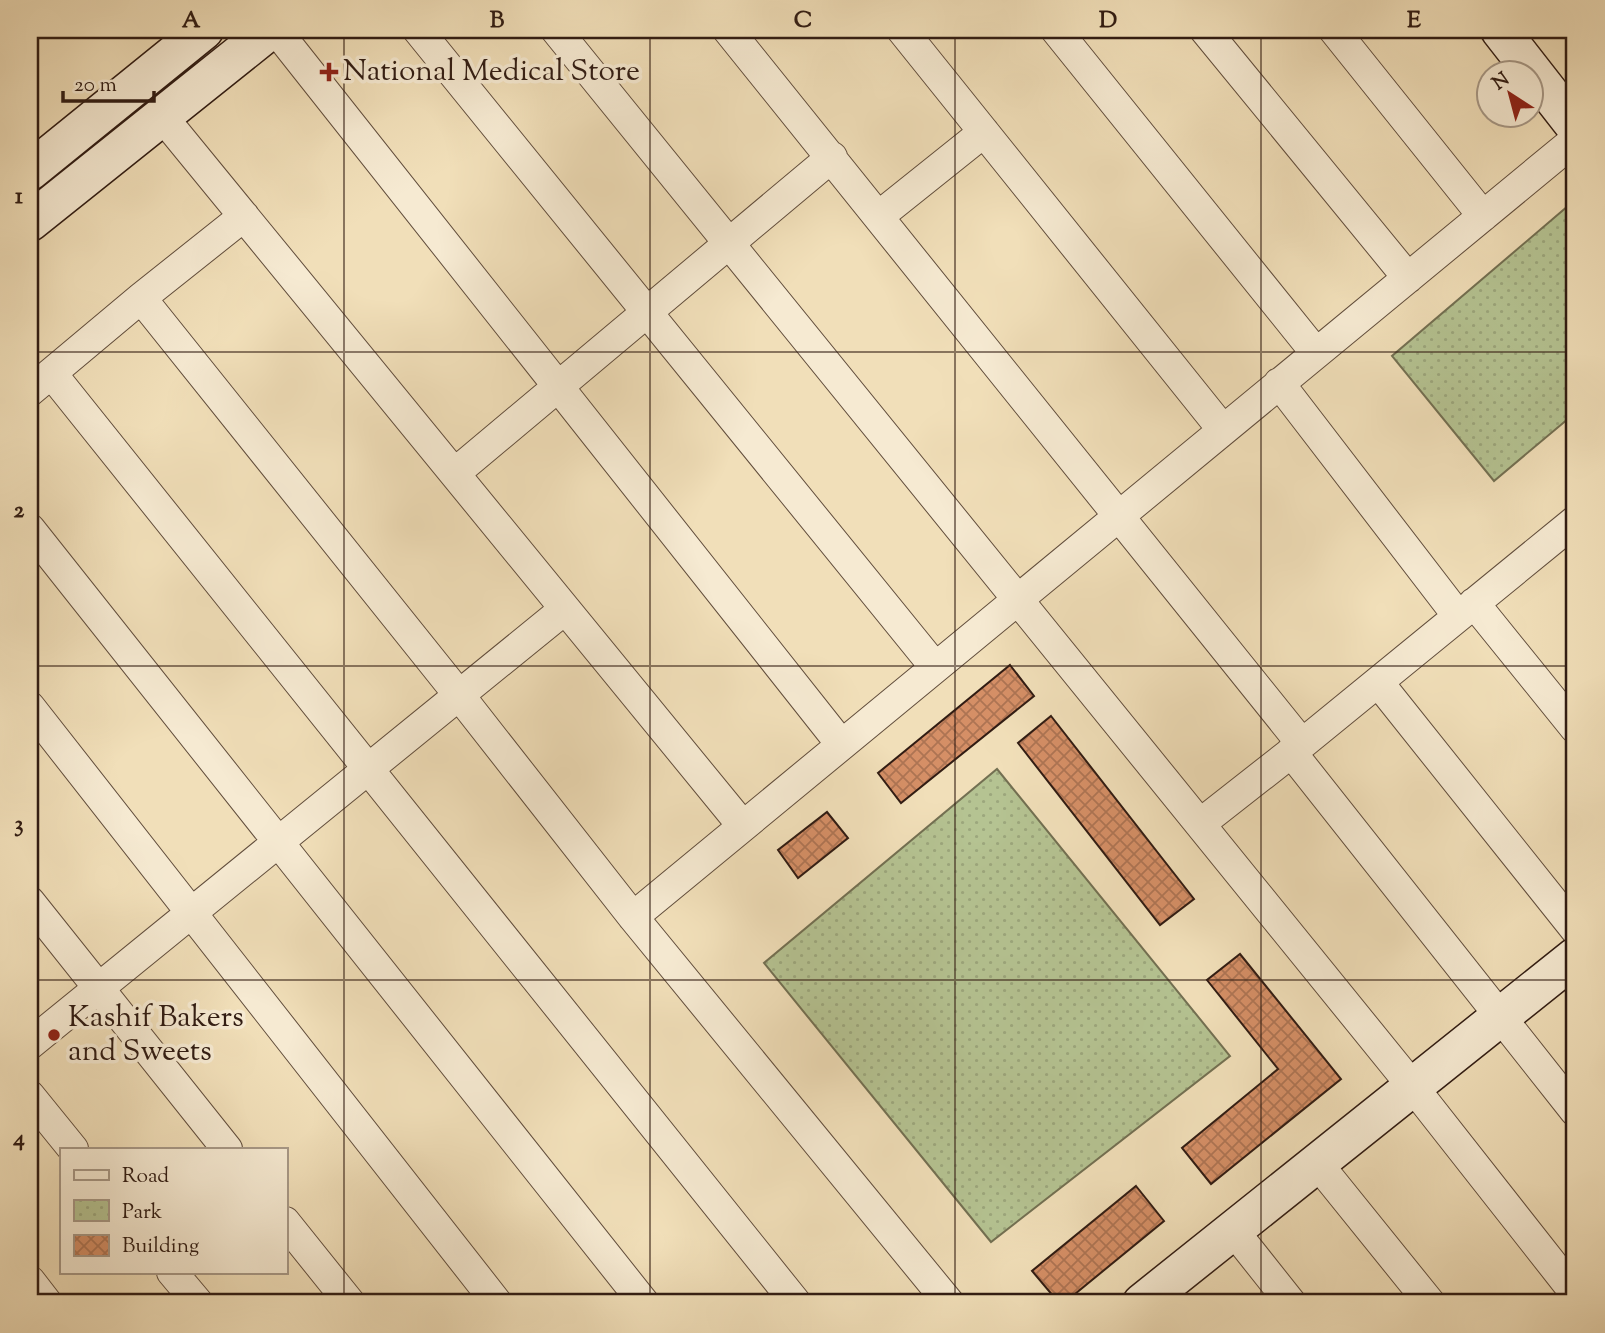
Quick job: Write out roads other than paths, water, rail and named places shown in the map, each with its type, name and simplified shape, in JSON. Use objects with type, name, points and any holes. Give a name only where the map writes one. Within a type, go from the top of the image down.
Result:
[{"type":"street","points":[[30,171],[204,30]]},
{"type":"street","points":[[30,222],[270,30]]},
{"type":"street","points":[[276,30],[841,744]]},
{"type":"street","points":[[418,30],[935,667]]},
{"type":"street","points":[[556,30],[1413,1087],[1575,1293]]},
{"type":"street","points":[[729,30],[1120,514],[1575,1111]]},
{"type":"street","points":[[902,30],[1223,430]]},
{"type":"street","points":[[1056,30],[1316,353]]},
{"type":"street","points":[[1205,30],[1408,278]]},
{"type":"street","points":[[1334,30],[1483,216]]},
{"type":"street","points":[[633,917],[1483,216],[1572,117],[1500,30]]},
{"type":"street","points":[[161,115],[742,825]]},
{"type":"street","points":[[879,216],[984,132]]},
{"type":"street","points":[[455,474],[831,157]]},
{"type":"street","points":[[244,216],[141,298],[41,383],[369,769],[796,1303]]},
{"type":"street","points":[[141,298],[633,917],[950,1303]]},
{"type":"street","points":[[1279,383],[1466,610],[1575,728]]},
{"type":"street","points":[[1200,824],[1575,521]]},
{"type":"street","points":[[30,529],[644,1303]]},
{"type":"street","points":[[30,1044],[565,609]]},
{"type":"street","points":[[1378,682],[1575,929]]},
{"type":"street","points":[[30,707],[497,1303]]},
{"type":"street","points":[[30,902],[226,1148]]},
{"type":"street","points":[[1145,1302],[1575,957]]},
{"type":"street","points":[[30,1096],[72,1148]]},
{"type":"street","points":[[1317,1163],[1430,1303]]},
{"type":"street","points":[[287,1224],[350,1303]]},
{"type":"street","points":[[1233,1230],[1291,1303]]},
{"type":"street","points":[[174,1274],[198,1303]]},
{"type":"street","points":[[30,1282],[47,1303]]},
{"type":"place","name":"National Medical Store","points":[[329,72]]},
{"type":"place","name":"Kashif Bakers and Sweets","points":[[54,1035]]}]
